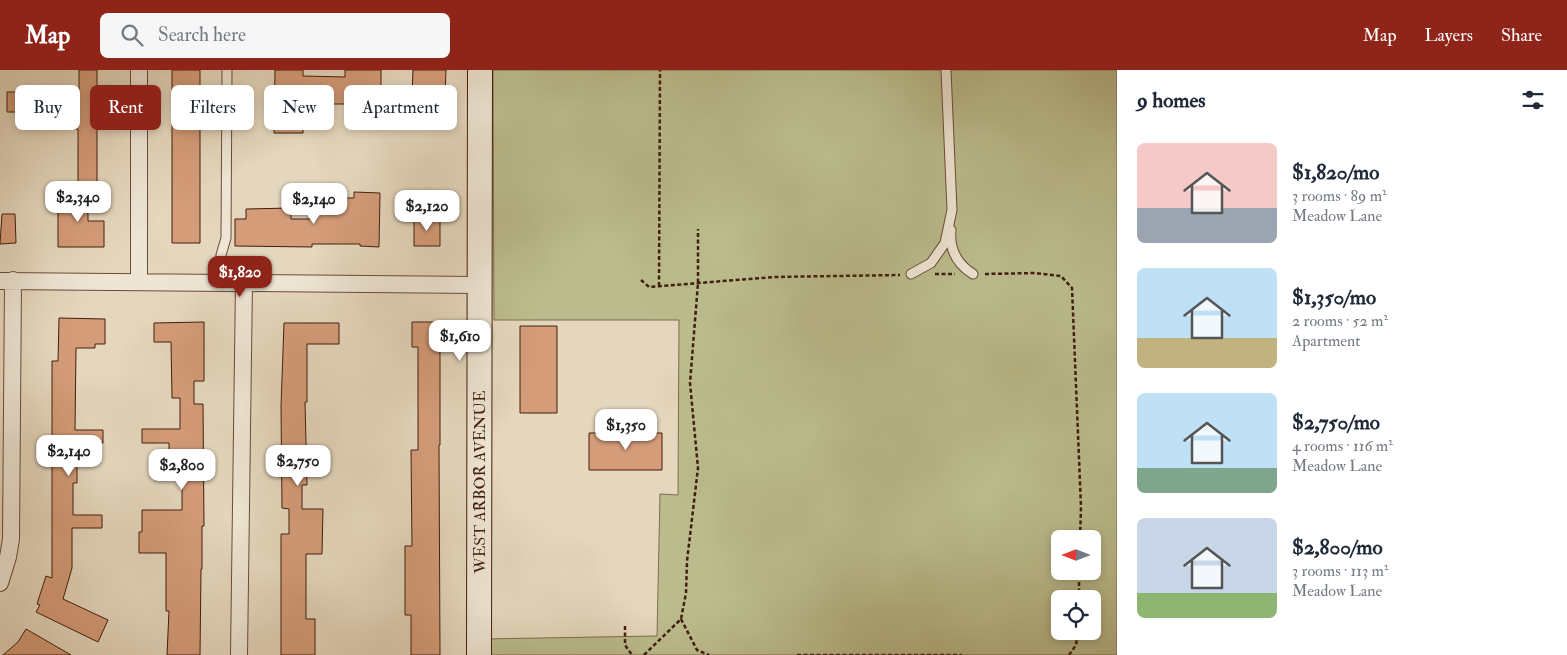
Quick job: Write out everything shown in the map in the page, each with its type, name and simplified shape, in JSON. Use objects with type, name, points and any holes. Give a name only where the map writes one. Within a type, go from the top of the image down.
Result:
[{"type":"main road","name":"WEST ARBOR AVENUE","points":[[479,655],[480,70]]},
{"type":"street","points":[[139,70],[139,282]]},
{"type":"street","points":[[0,583],[11,540],[7,280],[480,285]]},
{"type":"street","points":[[239,655],[244,282]]},
{"type":"lane","points":[[220,282],[221,255],[226,238],[227,70]]},
{"type":"lane","points":[[946,70],[952,210],[950,236],[959,263],[973,274]]},
{"type":"lane","points":[[912,274],[931,263],[944,243],[952,210]]},
{"type":"path","points":[[659,287],[660,70]]},
{"type":"path","points":[[644,655],[680,619],[686,592],[687,561],[698,468],[690,383],[698,283],[698,229]]},
{"type":"path","points":[[641,280],[648,287],[659,287],[774,277],[1035,273],[1061,276],[1072,288],[1082,507],[1081,530]]},
{"type":"path","points":[[680,619],[697,650],[709,655]]},
{"type":"path","points":[[624,626],[625,645],[632,655]]},
{"type":"path","points":[[1069,655],[1076,645],[1077,640]]},
{"type":"path","points":[[797,655],[962,655]]},
{"type":"green space","points":[[493,70],[1117,70],[1117,655],[483,655],[483,639],[657,636],[660,494],[678,495],[679,320],[494,320]]},
{"type":"building","points":[[79,70],[97,70],[97,85],[90,85],[90,130],[97,130],[97,191],[78,191]]},
{"type":"building","points":[[172,70],[200,70],[200,85],[172,85]]},
{"type":"building","points":[[275,70],[303,70],[303,76],[345,77],[345,70],[381,70],[381,85],[344,85],[344,104],[334,104],[334,85],[275,85]]},
{"type":"building","points":[[413,70],[446,70],[445,85],[412,85]]},
{"type":"building","points":[[7,92],[15,92],[15,112],[7,112]]},
{"type":"building","points":[[172,130],[200,130],[200,243],[172,243]]},
{"type":"building","points":[[274,130],[303,130],[303,133],[274,133]]},
{"type":"building","points":[[354,192],[380,193],[379,247],[360,246],[360,244],[312,244],[312,247],[235,246],[235,219],[246,219],[246,209],[291,208],[291,219],[317,219],[317,208],[324,208],[324,198],[354,198]]},
{"type":"building","points":[[58,194],[88,194],[88,221],[104,221],[104,247],[58,247]]},
{"type":"building","points":[[2,214],[15,214],[16,243],[0,244]]},
{"type":"building","points":[[414,217],[440,217],[440,246],[414,246]]},
{"type":"building","points":[[59,318],[105,319],[105,344],[95,344],[95,348],[76,348],[75,430],[103,430],[103,443],[77,443],[77,483],[73,483],[73,515],[102,515],[102,528],[72,528],[72,568],[63,599],[108,620],[98,642],[36,612],[40,605],[37,604],[46,576],[52,578],[52,361],[58,361]]},
{"type":"building","points":[[204,322],[204,381],[194,381],[194,404],[203,404],[204,526],[202,526],[200,655],[167,655],[169,611],[166,611],[166,553],[139,553],[139,532],[142,532],[142,510],[182,510],[182,485],[180,485],[180,474],[169,474],[169,443],[142,443],[142,429],[180,429],[180,398],[172,398],[171,342],[154,342],[154,323]]},
{"type":"building","points":[[412,322],[440,322],[440,655],[411,655],[411,615],[405,615],[405,546],[412,546],[411,450],[418,450],[418,347],[412,347]]},
{"type":"building","points":[[284,323],[339,323],[339,344],[307,344],[307,402],[305,402],[307,485],[302,485],[302,509],[323,509],[322,554],[306,554],[306,619],[315,619],[315,655],[281,655],[281,534],[289,534],[289,509],[282,508],[281,406]]},
{"type":"building","points":[[520,326],[557,326],[557,413],[520,413]]},
{"type":"building","points":[[589,433],[662,433],[662,470],[589,470]]},
{"type":"building","points":[[26,629],[71,655],[3,655],[18,642]]}]
